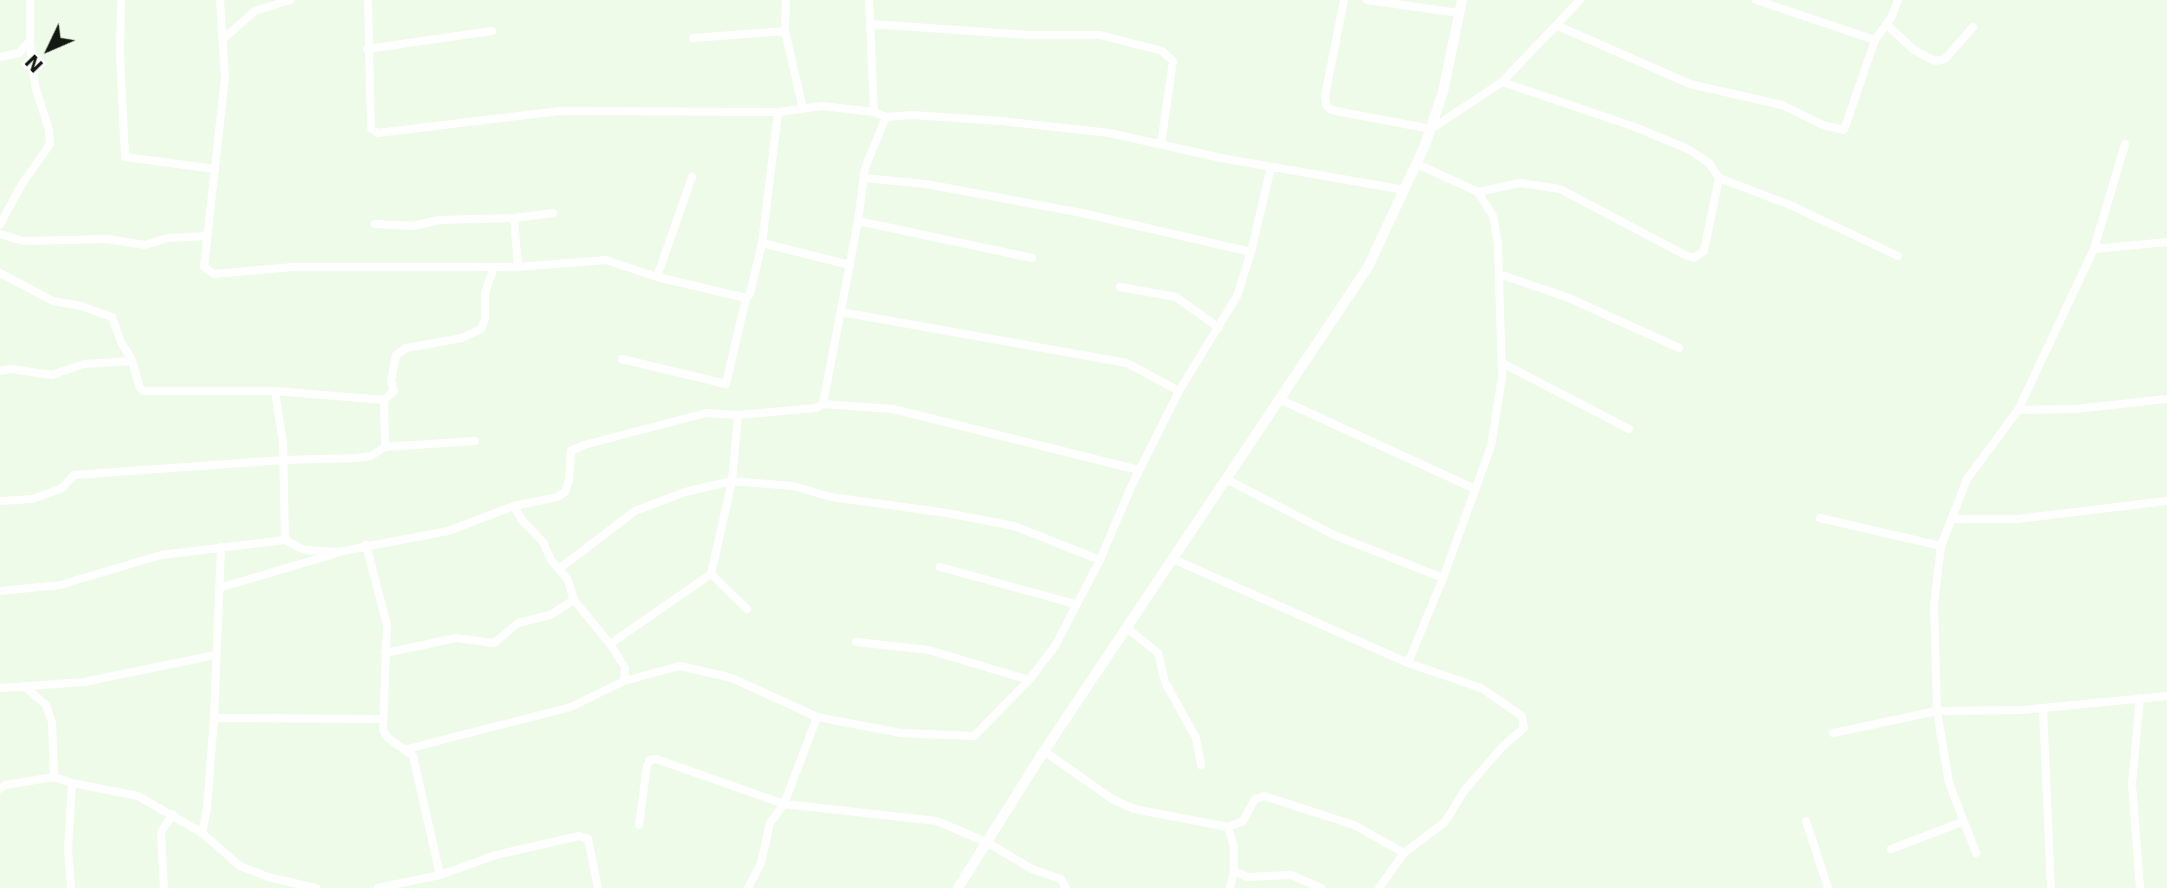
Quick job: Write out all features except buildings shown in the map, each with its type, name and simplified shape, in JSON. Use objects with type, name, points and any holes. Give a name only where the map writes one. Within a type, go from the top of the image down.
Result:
[{"type":"street","points":[[0,224],[22,184],[51,144],[35,86],[30,41],[30,0]]},
{"type":"street","points":[[121,0],[120,54],[125,157],[215,169]]},
{"type":"street","points":[[220,0],[225,77],[204,267],[214,274],[293,267],[494,268],[606,260],[657,277],[746,298]]},
{"type":"street","points":[[223,39],[255,12],[290,0]]},
{"type":"street","points":[[368,0],[367,49],[371,128],[377,133],[560,111],[778,112],[822,106],[874,112],[886,117],[912,115],[1001,121],[1110,133],[1271,167],[1405,190]]},
{"type":"street","points":[[786,0],[785,32],[803,109]]},
{"type":"street","points":[[869,0],[874,112]]},
{"type":"street","points":[[1345,0],[1325,96],[1326,105],[1331,110],[1431,129],[1502,82],[1558,26],[1578,1]]},
{"type":"street","points":[[1367,0],[1459,13]]},
{"type":"street","points":[[958,888],[1044,751],[1368,267],[1431,129],[1443,92],[1462,0]]},
{"type":"street","points":[[1756,0],[1875,40]]},
{"type":"street","points":[[1558,26],[1690,84],[1782,105],[1823,125],[1844,130],[1875,40],[1898,0]]},
{"type":"street","points":[[871,24],[1029,35],[1100,35],[1162,51],[1173,61],[1161,144]]},
{"type":"street","points":[[1886,24],[1914,50],[1935,61],[1945,59],[1973,27]]},
{"type":"street","points":[[367,49],[492,32]]},
{"type":"street","points":[[693,38],[785,32]]},
{"type":"street","points":[[0,57],[19,53],[30,41]]},
{"type":"street","points":[[1502,82],[1635,127],[1688,149],[1709,163],[1719,178],[1790,205],[1898,256]]},
{"type":"street","points":[[622,359],[726,384],[762,243],[778,112]]},
{"type":"street","points":[[823,404],[864,178],[886,117]]},
{"type":"street","points":[[1976,853],[1962,822],[1950,783],[1937,711],[1934,604],[1941,546],[1967,479],[2018,410],[2094,248],[2125,144]]},
{"type":"street","points":[[1417,164],[1478,192],[1520,183],[1560,189],[1694,258],[1704,251],[1719,178]]},
{"type":"street","points":[[407,750],[584,703],[624,681],[680,666],[732,678],[817,717],[901,733],[974,736],[1029,680],[1055,646],[1100,560],[1139,470],[1179,391],[1237,296],[1271,167]]},
{"type":"street","points":[[657,277],[692,177]]},
{"type":"street","points":[[864,178],[926,184],[1082,213],[1251,251]]},
{"type":"street","points":[[1408,663],[1443,578],[1491,446],[1500,410],[1502,363],[1496,226],[1478,192]]},
{"type":"street","points":[[375,224],[413,226],[439,220],[514,218],[553,213]]},
{"type":"street","points":[[514,218],[518,267]]},
{"type":"street","points":[[858,221],[1032,258]]},
{"type":"street","points":[[0,234],[23,241],[107,239],[145,246],[169,238],[207,236]]},
{"type":"street","points":[[762,243],[850,265]]},
{"type":"street","points":[[2094,248],[2167,243]]},
{"type":"street","points":[[0,272],[53,301],[81,306],[112,317],[132,361],[140,388],[153,393],[275,391],[384,400],[394,391],[391,381],[399,351],[462,338],[481,329],[485,319],[485,292],[494,268]]},
{"type":"street","points":[[1499,274],[1569,298],[1679,348]]},
{"type":"street","points":[[1120,288],[1176,297],[1219,328]]},
{"type":"street","points":[[841,312],[1127,363],[1179,391]]},
{"type":"street","points":[[0,371],[11,369],[52,374],[84,364],[132,361]]},
{"type":"street","points":[[1502,363],[1629,429]]},
{"type":"street","points":[[275,391],[284,460],[285,540]]},
{"type":"street","points":[[1279,399],[1475,489]]},
{"type":"street","points":[[2018,410],[2076,409],[2167,399]]},
{"type":"street","points":[[384,400],[385,447]]},
{"type":"street","points":[[219,587],[366,545],[448,531],[514,506],[557,497],[565,492],[569,480],[571,451],[584,445],[705,413],[738,415],[816,408],[823,404],[893,409],[1139,470]]},
{"type":"street","points":[[610,644],[711,574],[732,481],[738,415]]},
{"type":"street","points":[[0,502],[33,499],[62,488],[74,475],[284,460],[356,458],[371,456],[385,447],[475,441]]},
{"type":"street","points":[[1226,480],[1334,535],[1443,578]]},
{"type":"street","points":[[560,568],[635,511],[685,492],[732,481],[793,486],[831,497],[947,513],[1014,526],[1100,560]]},
{"type":"street","points":[[1953,519],[2017,519],[2167,501]]},
{"type":"street","points":[[514,506],[522,520],[543,542],[551,560],[568,580],[574,600],[610,644],[625,668],[624,681]]},
{"type":"street","points":[[1819,518],[1941,546]]},
{"type":"street","points":[[0,591],[60,584],[151,557],[221,547],[285,540],[304,550],[338,552]]},
{"type":"street","points":[[366,545],[387,625],[382,719],[388,738],[413,756],[440,874]]},
{"type":"street","points":[[202,833],[207,807],[214,718],[221,547]]},
{"type":"street","points":[[1173,559],[1408,663],[1481,688],[1522,716],[1524,728],[1502,747],[1464,791],[1445,822],[1404,853],[1379,888]]},
{"type":"street","points":[[940,567],[1075,604]]},
{"type":"street","points":[[711,574],[747,609]]},
{"type":"street","points":[[385,653],[456,638],[494,643],[518,623],[551,615],[574,600]]},
{"type":"street","points":[[1127,628],[1158,653],[1165,682],[1196,737],[1201,765]]},
{"type":"street","points":[[856,642],[929,650],[1029,680]]},
{"type":"street","points":[[0,688],[84,682],[215,655]]},
{"type":"street","points":[[24,686],[46,705],[52,722],[54,777]]},
{"type":"street","points":[[1833,733],[1937,711],[2042,709],[2167,696]]},
{"type":"street","points":[[2140,698],[2132,784],[2140,888]]},
{"type":"street","points":[[2042,709],[2051,888]]},
{"type":"street","points":[[748,888],[761,863],[770,823],[784,804],[817,717]]},
{"type":"street","points":[[214,718],[382,719]]},
{"type":"street","points":[[1044,751],[1112,799],[1134,810],[1228,827],[1242,821],[1255,799],[1264,796],[1354,825],[1404,853]]},
{"type":"street","points":[[639,825],[647,765],[650,760],[784,804],[937,821],[988,843],[1032,869],[1061,879],[1066,888]]},
{"type":"street","points":[[0,789],[5,785],[54,777],[138,796],[202,833],[240,866],[268,877],[316,888]]},
{"type":"street","points":[[71,888],[68,849],[72,783]]},
{"type":"street","points":[[164,888],[161,832],[173,814]]},
{"type":"street","points":[[1806,821],[1828,888]]},
{"type":"street","points":[[1891,849],[1962,822]]},
{"type":"street","points":[[1228,827],[1234,847],[1234,871],[1230,888]]},
{"type":"street","points":[[378,888],[440,874],[496,855],[579,836],[588,839],[598,888]]},
{"type":"street","points":[[1234,871],[1247,877],[1291,875],[1321,888]]}]
